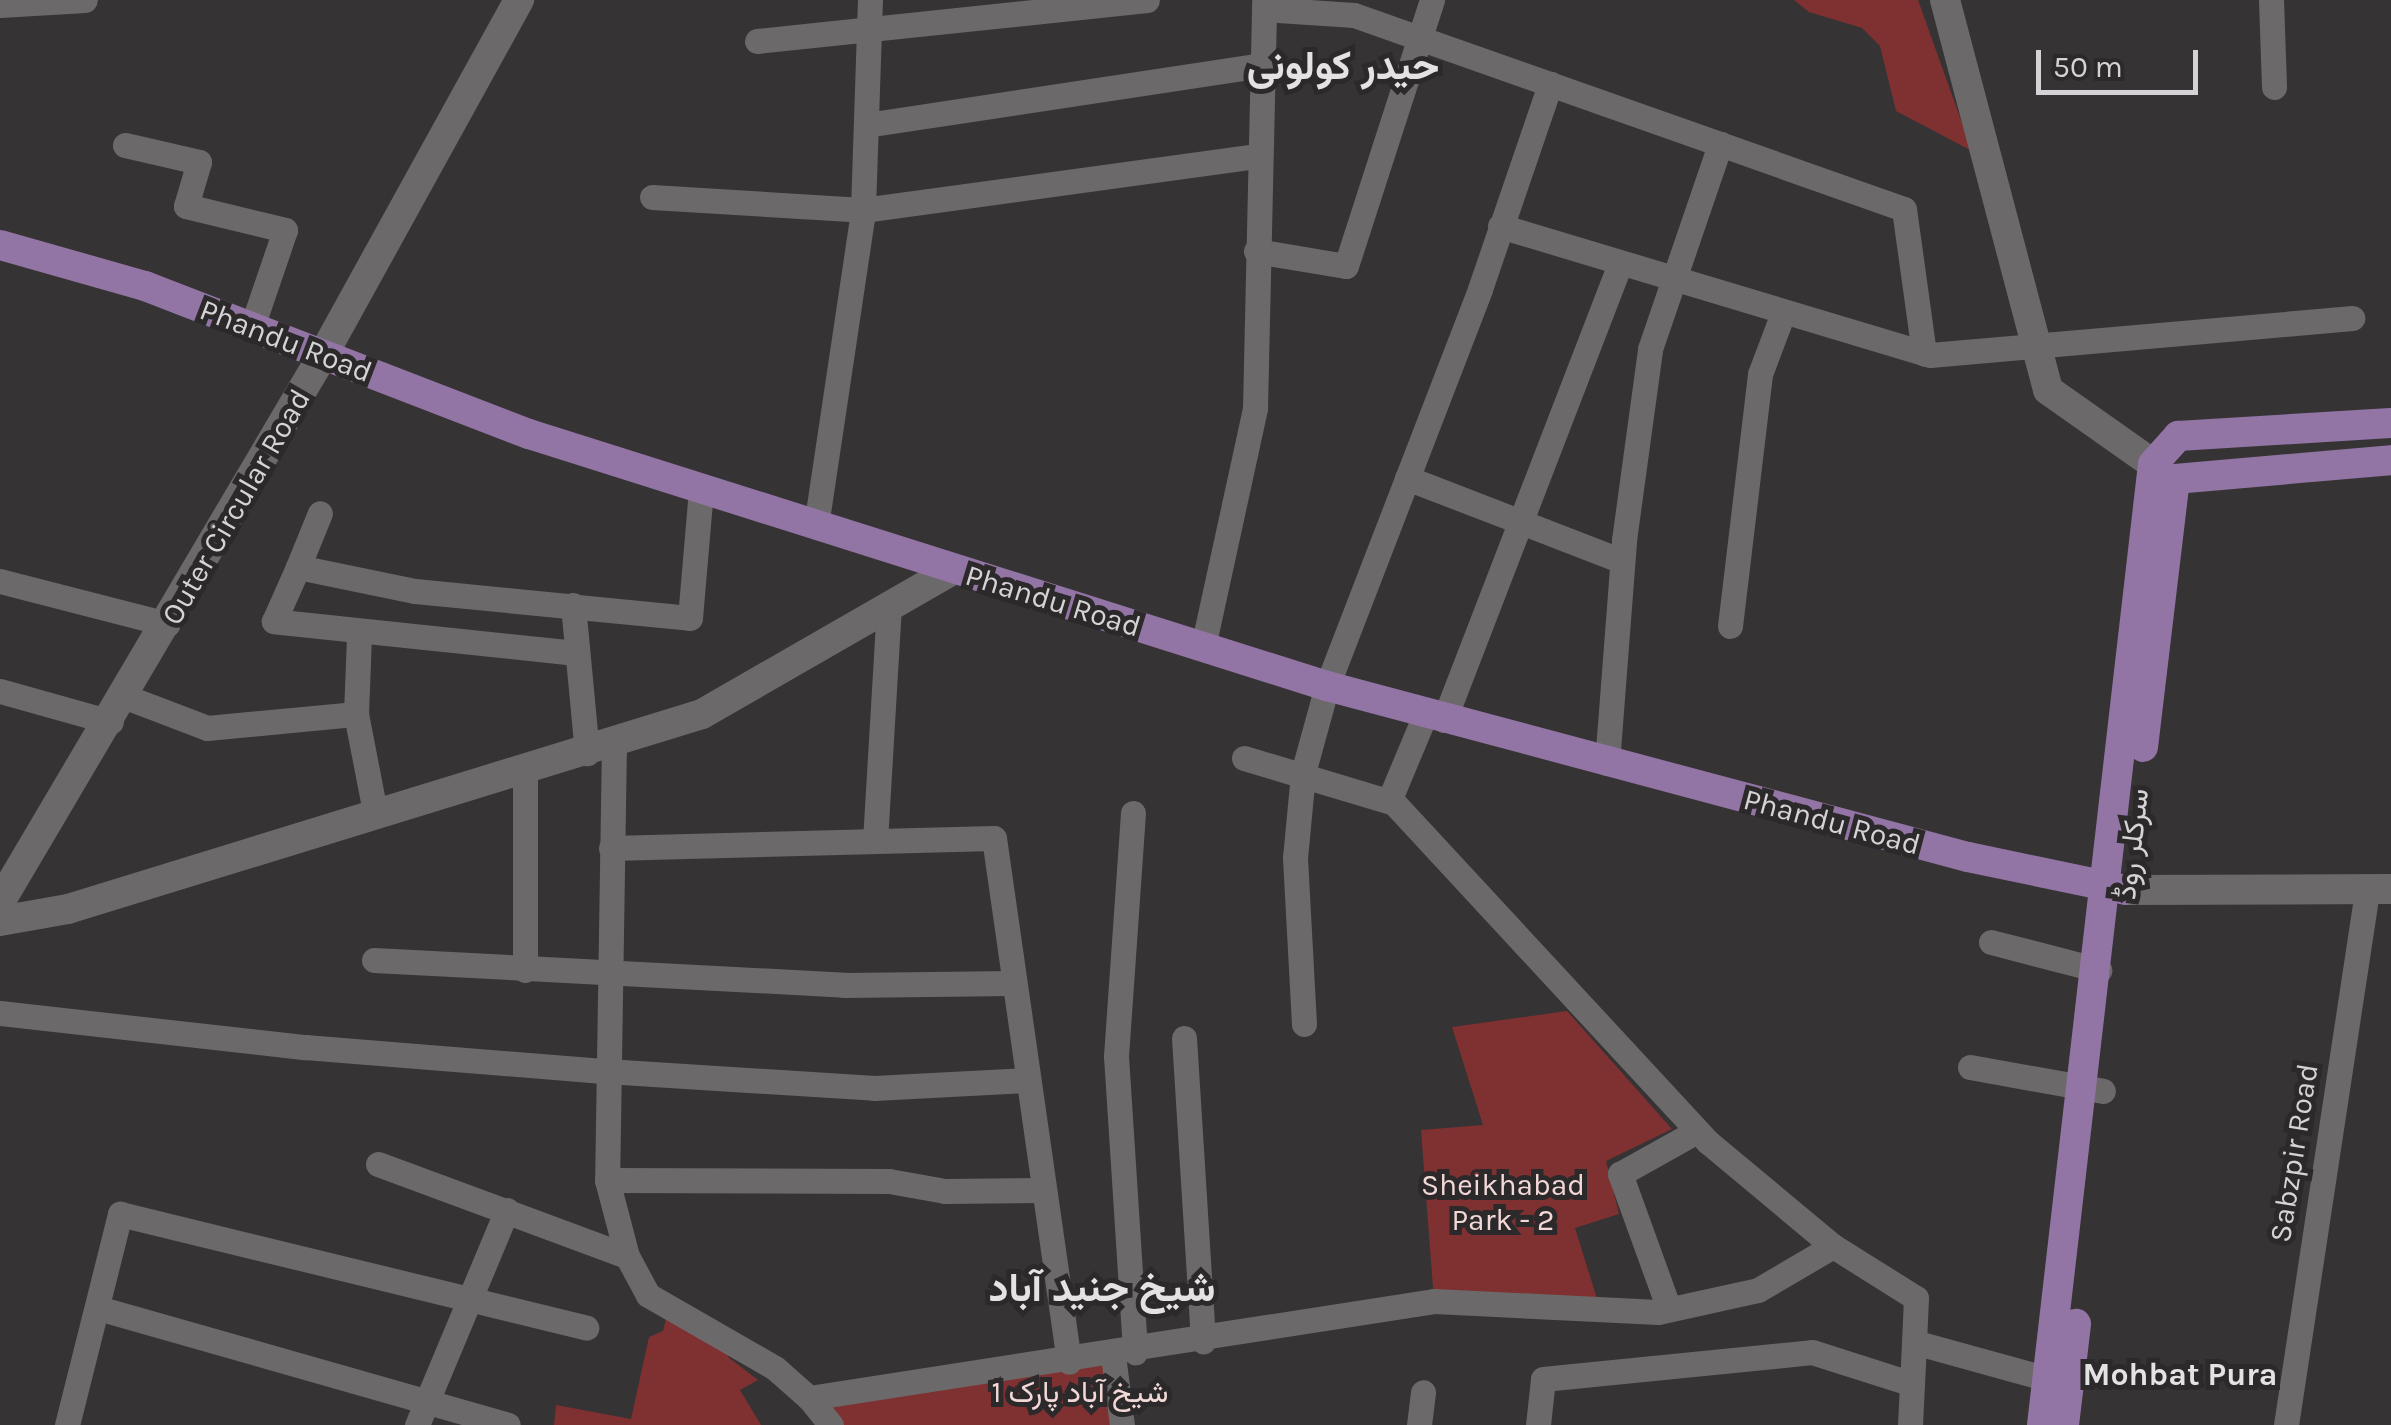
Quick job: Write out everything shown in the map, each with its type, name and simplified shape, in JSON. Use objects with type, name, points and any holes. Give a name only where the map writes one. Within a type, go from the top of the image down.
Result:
[{"type":"main road","name":"Phandu Road","points":[[0,245],[144,286],[529,434],[1327,686],[1435,718],[1968,857],[2117,888]]},
{"type":"main road","points":[[2094,1091],[2099,970],[2117,888],[2164,472],[2178,436],[2391,423]]},
{"type":"main road","points":[[2164,472],[2391,460]]},
{"type":"main road","name":"سرکلر روڈ","points":[[2064,1425],[2059,1382],[2117,888]]},
{"type":"main road","points":[[2042,1425],[2059,1382]]},
{"type":"street","points":[[0,6],[86,0]]},
{"type":"street","points":[[816,526],[863,210],[870,0]]},
{"type":"street","points":[[757,40],[870,34],[1147,0]]},
{"type":"street","points":[[1256,251],[1346,266],[1432,0]]},
{"type":"street","points":[[1946,0],[2048,390],[2164,472]]},
{"type":"street","points":[[2271,0],[2274,87]]},
{"type":"street","name":"Outer Circular Road","points":[[0,902],[119,709],[323,355],[514,1]]},
{"type":"street","points":[[1203,647],[1255,408],[1257,156],[1264,4],[1354,15],[1904,209],[1924,354]]},
{"type":"street","points":[[866,125],[1262,65]]},
{"type":"street","points":[[1304,1024],[1295,858],[1303,773],[1327,686],[1550,84]]},
{"type":"street","points":[[1607,762],[1622,560],[1650,349],[1720,144]]},
{"type":"street","points":[[126,146],[199,162],[186,206],[285,230],[252,327]]},
{"type":"street","points":[[652,198],[863,210],[1257,156]]},
{"type":"street","points":[[1500,226],[1924,354],[2038,350],[2352,318]]},
{"type":"street","points":[[1388,801],[1435,718],[1519,521],[1620,263]]},
{"type":"street","points":[[1730,626],[1760,374],[1783,314]]},
{"type":"street","points":[[1407,478],[1622,560]]},
{"type":"street","points":[[298,566],[416,591],[690,618],[700,490]]},
{"type":"street","points":[[320,513],[274,621],[359,635],[576,653]]},
{"type":"street","points":[[0,921],[68,909],[702,714],[952,570]]},
{"type":"street","points":[[0,581],[168,624]]},
{"type":"street","points":[[573,606],[576,653],[601,748],[611,848],[607,1180],[627,1256],[648,1295],[774,1368],[810,1398],[830,1425]]},
{"type":"street","points":[[875,840],[889,606]]},
{"type":"street","points":[[359,635],[356,714],[375,812]]},
{"type":"street","points":[[0,692],[119,709],[207,728],[356,714]]},
{"type":"street","points":[[1244,758],[1388,801],[1697,1131],[1833,1246],[1916,1298],[1910,1425]]},
{"type":"street","points":[[524,770],[525,970]]},
{"type":"street","points":[[1122,1425],[1124,1353],[1116,1056],[1133,813]]},
{"type":"street","points":[[611,848],[994,838],[1069,1362]]},
{"type":"street","points":[[2117,888],[2379,890]]},
{"type":"street","name":"Sabzpir Road","points":[[2286,1425],[2379,890]]},
{"type":"street","points":[[1992,942],[2099,970]]},
{"type":"street","points":[[374,960],[844,985],[1014,982]]},
{"type":"street","points":[[0,1012],[305,1048],[606,1071],[874,1088],[1028,1080]]},
{"type":"street","points":[[1184,1038],[1203,1341]]},
{"type":"street","points":[[1970,1067],[2094,1091]]},
{"type":"street","points":[[1669,1309],[1620,1174],[1697,1131]]},
{"type":"street","points":[[378,1164],[627,1256]]},
{"type":"street","points":[[607,1180],[889,1181],[945,1191],[1044,1190]]},
{"type":"street","points":[[422,1414],[507,1210]]},
{"type":"street","points":[[67,1425],[120,1214],[586,1328]]},
{"type":"street","points":[[810,1398],[1069,1362],[1434,1301],[1669,1309],[1758,1290],[1833,1246]]},
{"type":"street","points":[[98,1308],[422,1414],[508,1425]]},
{"type":"street","points":[[1914,1342],[2059,1382]]},
{"type":"street","points":[[1538,1425],[1543,1379],[1812,1352],[1912,1384]]},
{"type":"street","points":[[1418,1425],[1423,1392]]},
{"type":"green space","points":[[1794,0],[1918,0],[1972,151],[1896,111],[1880,46],[1862,28],[1809,12]]},
{"type":"green space","name":"Sheikhabad Park - 2","points":[[1567,1011],[1672,1129],[1606,1161],[1619,1214],[1575,1228],[1599,1305],[1434,1301],[1421,1130],[1483,1125],[1452,1027]]},
{"type":"green space","points":[[669,1307],[736,1346],[728,1357],[758,1380],[740,1390],[761,1425],[554,1425],[556,1405],[631,1419],[649,1337],[663,1331]]},
{"type":"green space","name":"شیخ آباد پارک 1","points":[[1113,1355],[1122,1425],[831,1425],[809,1398]]},
{"type":"district","name":"حیدر کولونی","points":[[1343,66]]},
{"type":"district","name":"شیخ جنید آباد","points":[[1102,1288]]},
{"type":"district","name":"Mohbat Pura","points":[[2180,1375]]}]
